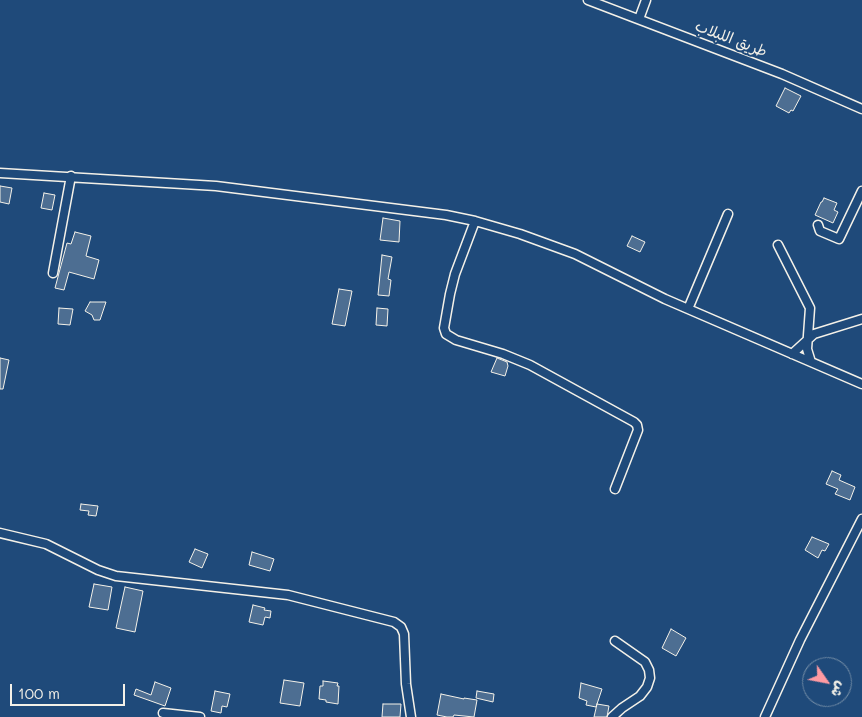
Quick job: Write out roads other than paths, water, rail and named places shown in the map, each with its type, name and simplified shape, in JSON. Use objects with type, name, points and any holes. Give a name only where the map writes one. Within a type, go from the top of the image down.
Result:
[{"type":"street","name":"طريق اللبلاب","points":[[588,0],[782,74],[862,109]]},
{"type":"street","points":[[639,19],[646,0]]},
{"type":"street","points":[[0,173],[216,186],[475,221],[520,234],[575,254],[688,309],[862,384]]},
{"type":"street","points":[[53,273],[71,176]]},
{"type":"street","points":[[818,225],[820,231],[839,240],[862,191]]},
{"type":"street","points":[[688,309],[728,214]]},
{"type":"street","points":[[475,221],[450,294],[444,328],[446,334],[456,340],[503,354],[530,365],[586,395],[637,426],[636,435],[615,489]]},
{"type":"street","points":[[778,245],[810,308],[807,350],[811,362]]},
{"type":"street","points":[[792,354],[814,334],[862,319]]},
{"type":"street","points":[[765,717],[800,640],[862,519]]},
{"type":"street","points":[[0,533],[46,544],[98,570],[116,576],[288,595],[394,622],[401,627],[404,634],[406,684],[411,717]]},
{"type":"street","points":[[612,717],[640,696],[647,687],[650,678],[645,662],[615,642]]},
{"type":"street","points":[[163,713],[200,717]]}]
